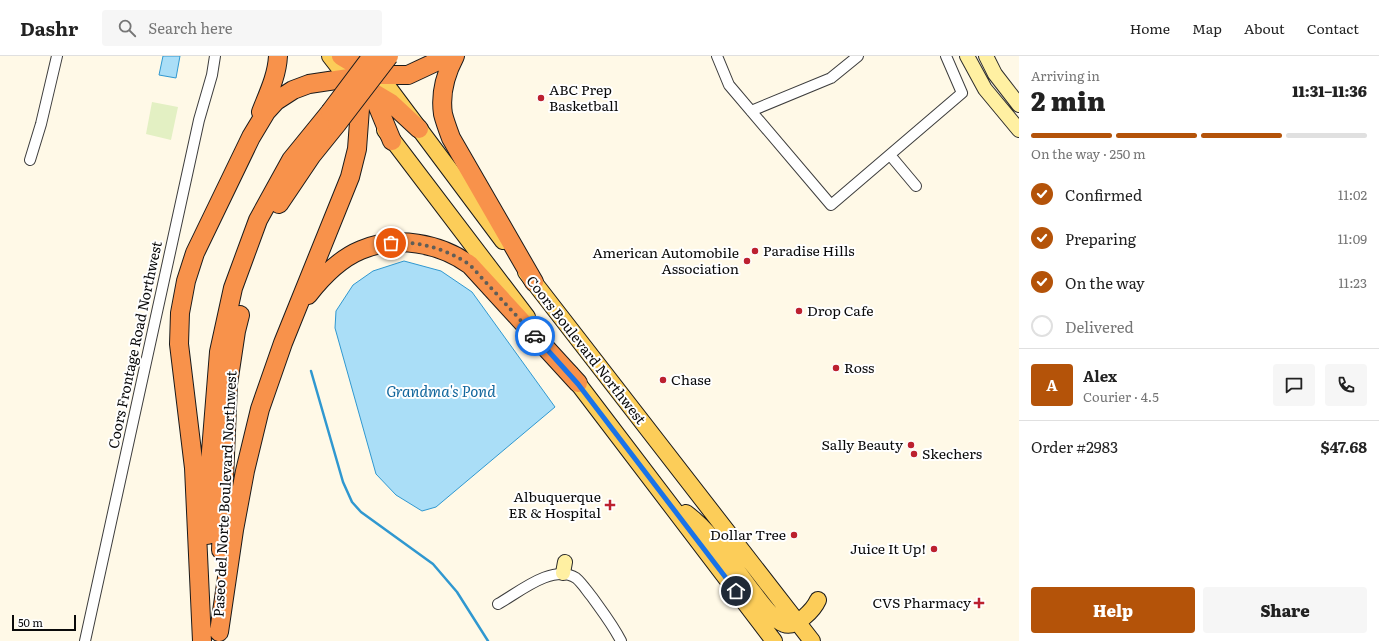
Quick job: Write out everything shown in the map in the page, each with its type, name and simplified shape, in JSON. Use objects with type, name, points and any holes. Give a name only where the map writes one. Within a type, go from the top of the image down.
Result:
[{"type":"highway","points":[[202,641],[194,468],[179,344],[180,312],[186,281],[195,253],[251,137],[272,84],[278,65],[278,56]]},
{"type":"highway","points":[[341,56],[364,72],[391,103],[419,129]]},
{"type":"highway","name":"Paseo del Norte Boulevard Northwest","points":[[202,641],[211,451],[219,352],[233,288],[258,220],[291,160],[333,118],[389,56]]},
{"type":"highway","points":[[251,137],[266,112],[276,101],[293,90],[309,84],[364,72],[408,75],[440,60],[444,56]]},
{"type":"highway","points":[[455,56],[449,68],[443,92],[443,114],[451,138],[534,282]]},
{"type":"highway","points":[[364,72],[392,141]]},
{"type":"highway","points":[[219,637],[234,530],[245,471],[260,409],[282,343],[350,177],[357,149],[364,72]]},
{"type":"highway","name":"Paseo del Norte Boulevard Northwest","points":[[219,637],[223,484],[228,384],[236,331],[248,282],[276,208],[312,155],[333,118],[364,72]]},
{"type":"highway","points":[[297,308],[323,276],[343,260],[361,250],[382,244],[400,242],[420,244],[458,256],[470,265],[578,384]]},
{"type":"main road","points":[[330,56],[364,72]]},
{"type":"main road","points":[[966,56],[985,89],[1019,130]]},
{"type":"main road","points":[[986,56],[995,74],[1019,105]]},
{"type":"main road","name":"Coors Boulevard Northwest","points":[[419,129],[534,282],[812,641]]},
{"type":"main road","name":"Coors Boulevard Northwest","points":[[392,141],[774,641]]},
{"type":"main road","points":[[669,502],[681,509],[702,526],[759,600],[777,620],[789,626],[797,623],[815,607],[818,600]]},
{"type":"street","points":[[30,160],[41,124],[57,56]]},
{"type":"street","name":"Coors Frontage Road Northwest","points":[[85,641],[199,120],[212,75],[215,56]]},
{"type":"street","points":[[717,56],[729,85],[831,205],[962,93],[946,56]]},
{"type":"street","points":[[751,111],[831,78],[858,56]]},
{"type":"street","points":[[890,155],[916,186]]},
{"type":"street","points":[[498,604],[544,577],[557,574],[564,568],[580,583],[608,619],[621,641]]},
{"type":"green space","points":[[152,102],[178,107],[171,140],[146,134]]},
{"type":"water","points":[[163,56],[180,56],[176,78],[159,75]]},
{"type":"water","name":"Grandma's Pond","points":[[404,261],[441,271],[472,292],[555,407],[436,507],[422,511],[396,495],[376,474],[335,328],[336,311],[353,285],[373,271]]},
{"type":"waterway","points":[[311,371],[343,482],[352,502],[361,512],[433,564],[457,592],[488,641]]},
{"type":"way so far","points":[[391,243],[400,242],[420,244],[458,256],[470,265],[535,336]]},
{"type":"place","name":"ABC Prep Basketball","points":[[541,98]]},
{"type":"place","name":"Paradise Hills","points":[[755,251]]},
{"type":"place","name":"American Automobile Association","points":[[747,261]]},
{"type":"place","name":"Drop Cafe","points":[[799,311]]},
{"type":"place","name":"Ross","points":[[836,368]]},
{"type":"place","name":"Chase","points":[[663,380]]},
{"type":"place","name":"Sally Beauty","points":[[911,445]]},
{"type":"place","name":"Skechers","points":[[914,454]]},
{"type":"place","name":"Albuquerque ER & Hospital","points":[[610,505]]},
{"type":"place","name":"Dollar Tree","points":[[794,535]]},
{"type":"place","name":"Juice It Up!","points":[[934,549]]},
{"type":"place","name":"CVS Pharmacy","points":[[979,603]]},
{"type":"route","points":[[535,336],[578,384],[736,591]]}]
